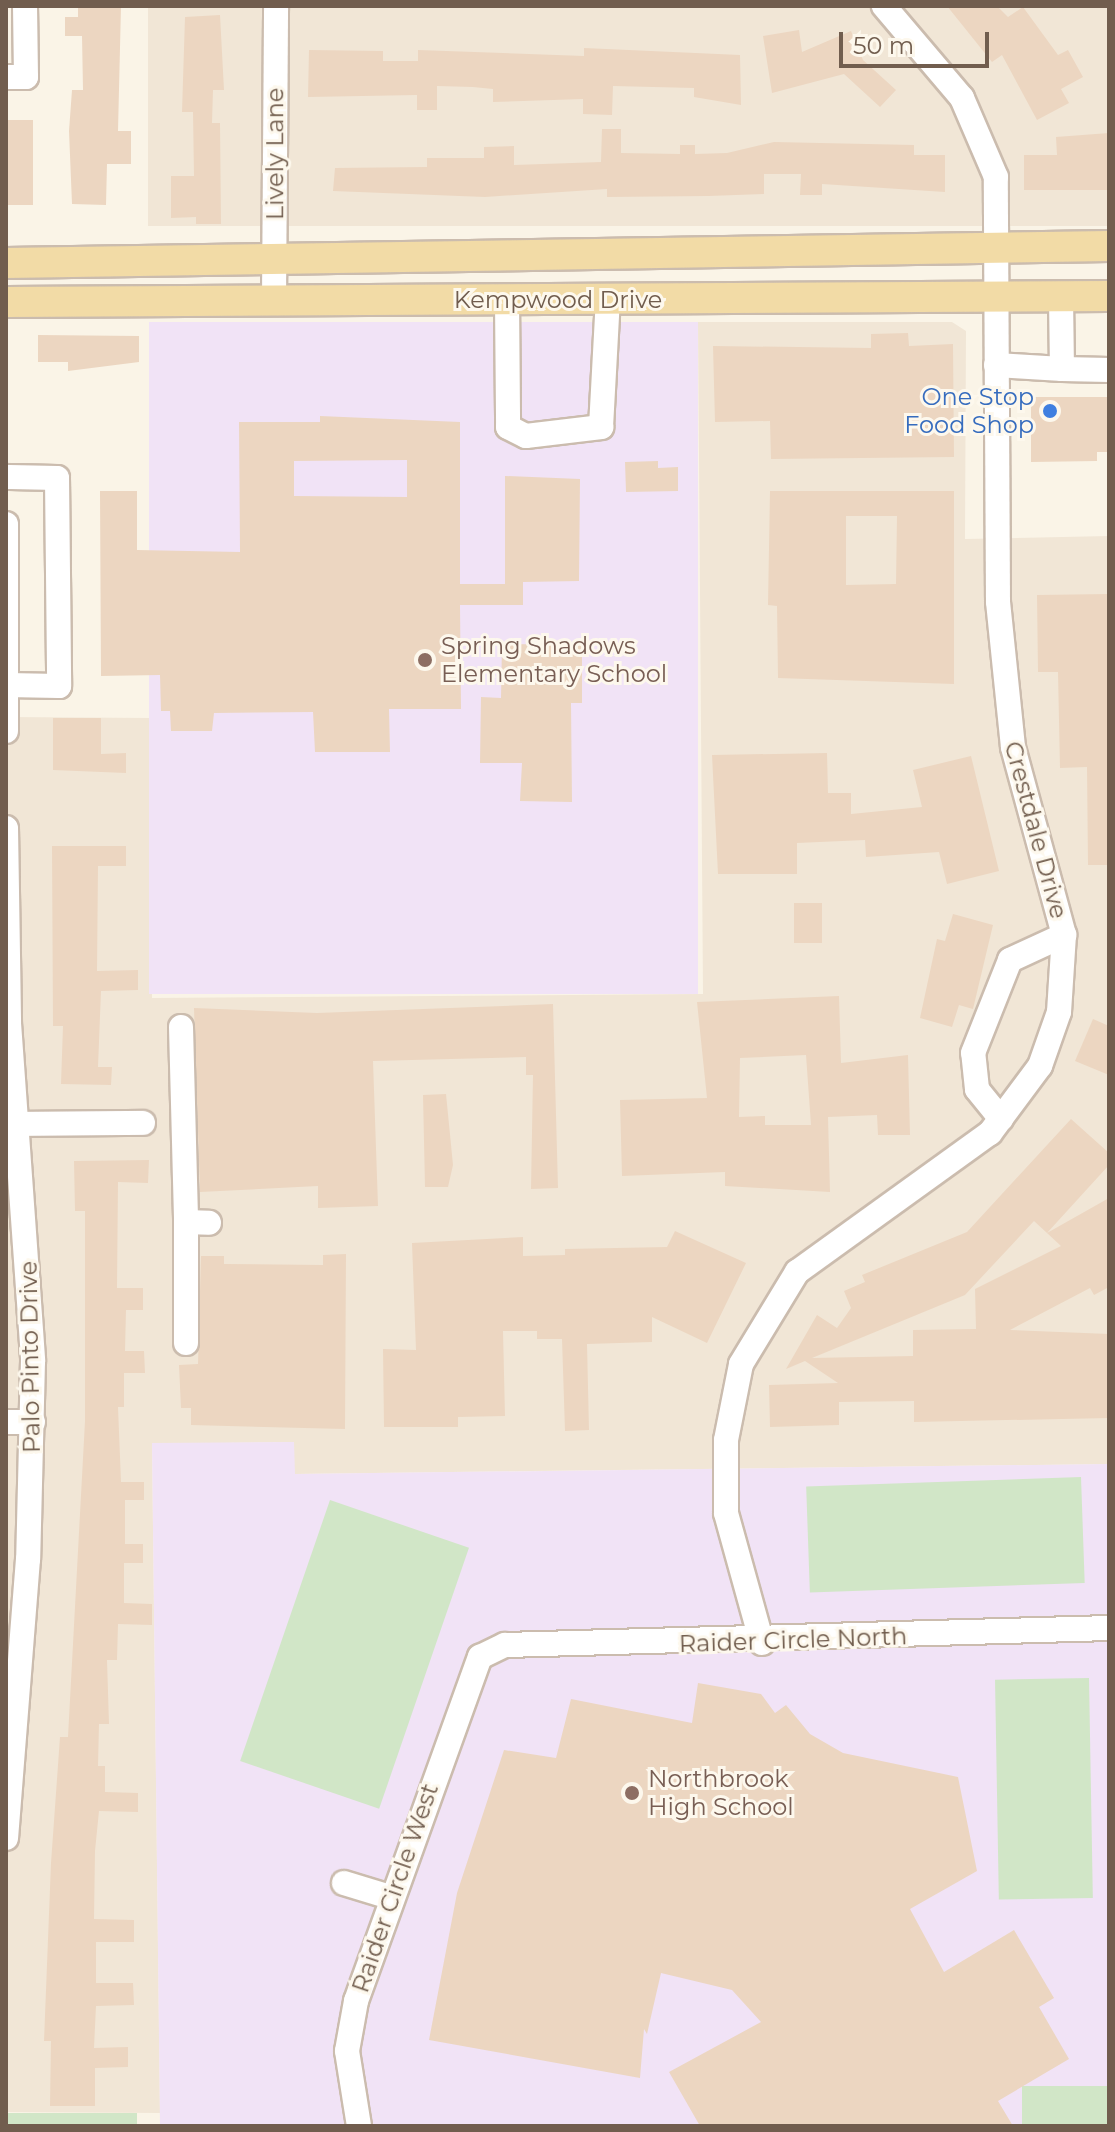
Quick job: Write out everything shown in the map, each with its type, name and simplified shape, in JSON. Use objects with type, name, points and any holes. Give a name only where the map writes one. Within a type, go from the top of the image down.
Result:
[{"type":"main road","name":"Kempwood Drive","points":[[6,270],[274,260],[1109,246]]},
{"type":"main road","points":[[751,251],[752,298]]},
{"type":"main road","points":[[512,300],[514,255]]},
{"type":"main road","name":"Kempwood Drive","points":[[6,302],[1109,296]]},
{"type":"street","points":[[16,77],[25,6]]},
{"type":"street","name":"Lively Lane","points":[[274,302],[276,6]]},
{"type":"street","name":"Crestdale Drive","points":[[762,1643],[726,1513],[726,1440],[741,1364],[797,1272],[845,1231],[948,1169],[1001,1119],[1040,1066],[1059,1012],[1064,935],[1008,716],[998,602],[996,177],[962,98],[884,6]]},
{"type":"street","points":[[1061,298],[1062,369]]},
{"type":"street","points":[[512,300],[508,427],[526,436],[601,427],[608,299]]},
{"type":"street","points":[[996,365],[1109,370]]},
{"type":"street","points":[[6,477],[57,478],[59,686],[7,685]]},
{"type":"street","points":[[6,524],[6,731]]},
{"type":"street","name":"Palo Pinto Drive","points":[[6,828],[9,1023],[21,1124],[33,1422],[6,1838]]},
{"type":"street","points":[[1001,1119],[977,1089],[973,1053],[1010,960],[1064,935]]},
{"type":"street","points":[[181,1027],[197,1223],[186,1343]]},
{"type":"street","points":[[21,1124],[143,1123]]},
{"type":"street","points":[[6,1422],[33,1422]]},
{"type":"street","name":"Raider Circle North","points":[[480,1657],[505,1645],[762,1643],[1109,1628]]},
{"type":"street","name":"Raider Circle West","points":[[359,2126],[347,2051],[390,1897],[480,1657]]},
{"type":"street","points":[[344,1883],[390,1897]]},
{"type":"shaded area","points":[[148,6],[1109,6],[1109,226],[148,226]]},
{"type":"shaded area","name":"Spring Shadows Elementary School","points":[[149,322],[698,322],[698,994],[149,994]]},
{"type":"shaded area","points":[[698,322],[952,322],[966,331],[965,539],[1109,536],[1109,1464],[294,1474],[293,1442],[152,1444],[160,2113],[6,2112],[7,717],[150,718],[152,998],[703,994]]},
{"type":"shaded area","name":"Northbrook High School","points":[[294,1442],[295,1474],[1109,1464],[1109,2126],[160,2126],[152,1443]]},
{"type":"green space","points":[[1081,1477],[1085,1583],[810,1593],[806,1487]]},
{"type":"green space","points":[[330,1500],[469,1548],[379,1809],[240,1761]]},
{"type":"green space","points":[[1089,1678],[1093,1898],[999,1900],[995,1680]]},
{"type":"green space","points":[[1022,2086],[1109,2086],[1109,2126],[1022,2126]]},
{"type":"green space","points":[[6,2113],[137,2113],[137,2126],[6,2126]]},
{"type":"building","points":[[78,6],[121,6],[118,131],[131,131],[131,164],[107,164],[106,205],[72,204],[69,131],[72,90],[83,90],[82,36],[65,36],[65,17],[78,17]]},
{"type":"building","points":[[947,6],[997,6],[1008,17],[1023,7],[1058,55],[1068,50],[1083,77],[1061,89],[1069,103],[1037,120],[1002,55],[992,62]]},
{"type":"building","points":[[220,15],[224,90],[213,90],[212,123],[220,123],[221,224],[196,224],[196,217],[171,218],[171,176],[194,176],[193,112],[182,112],[185,17]]},
{"type":"building","points":[[799,30],[802,52],[851,31],[863,60],[896,90],[880,107],[844,74],[772,93],[763,36]]},
{"type":"building","points":[[584,48],[740,55],[741,105],[694,97],[694,88],[613,86],[612,115],[583,114],[583,99],[493,102],[493,89],[473,87],[437,86],[437,110],[417,110],[417,95],[308,97],[309,50],[383,51],[383,61],[418,61],[418,50],[584,56]]},
{"type":"building","points":[[6,120],[33,120],[33,205],[6,205]]},
{"type":"building","points":[[602,129],[621,129],[621,153],[680,154],[680,145],[695,145],[695,154],[727,153],[774,142],[914,145],[914,155],[945,155],[945,192],[822,184],[822,195],[800,195],[801,174],[764,174],[764,194],[607,197],[607,189],[485,197],[333,191],[335,168],[427,167],[427,158],[484,158],[484,147],[514,146],[514,165],[601,162]]},
{"type":"building","points":[[1109,133],[1109,190],[1024,190],[1024,155],[1057,155],[1056,137]]},
{"type":"building","points":[[908,333],[909,346],[953,344],[954,457],[771,459],[770,421],[715,422],[713,346],[871,348],[871,334]]},
{"type":"building","points":[[38,335],[139,336],[139,362],[68,371],[68,362],[38,362]]},
{"type":"building","points":[[1031,397],[1109,397],[1109,452],[1097,452],[1097,461],[1031,462]]},
{"type":"building","points":[[320,416],[460,422],[460,584],[505,584],[505,476],[580,479],[579,581],[523,582],[523,605],[460,605],[461,709],[389,709],[390,752],[315,752],[313,712],[214,713],[212,731],[171,731],[170,711],[161,711],[160,675],[101,676],[100,491],[137,491],[137,550],[240,552],[239,422],[320,422]],"holes":[[[407,460],[407,497],[294,496],[294,461]]]},
{"type":"building","points":[[658,461],[658,468],[678,467],[678,491],[626,492],[625,462]]},
{"type":"building","points":[[770,491],[954,491],[954,684],[778,678],[777,606],[768,605]],"holes":[[[846,516],[897,516],[896,584],[846,585]]]},
{"type":"building","points":[[1109,594],[1109,865],[1088,865],[1087,767],[1060,768],[1058,672],[1038,672],[1037,595]]},
{"type":"building","points":[[502,644],[582,645],[582,703],[571,703],[572,802],[520,801],[522,763],[480,763],[481,697],[501,698]]},
{"type":"building","points":[[53,718],[101,718],[101,754],[126,753],[126,773],[53,770]]},
{"type":"building","points":[[827,753],[828,793],[851,793],[851,814],[922,807],[913,770],[971,756],[999,871],[947,884],[939,852],[866,857],[865,840],[797,843],[797,874],[718,874],[712,755]]},
{"type":"building","points":[[52,846],[126,846],[126,866],[98,866],[97,971],[138,970],[138,990],[101,991],[98,1067],[112,1067],[111,1085],[61,1084],[63,1026],[53,1026]]},
{"type":"building","points":[[794,903],[822,903],[822,943],[794,943]]},
{"type":"building","points":[[953,914],[993,925],[973,1009],[959,1005],[952,1027],[920,1018],[937,939],[945,941]]},
{"type":"building","points":[[839,996],[841,1063],[908,1055],[910,1135],[878,1135],[877,1115],[828,1117],[830,1192],[725,1186],[725,1172],[622,1176],[620,1100],[707,1098],[697,1002]],"holes":[[[806,1055],[811,1125],[765,1125],[765,1116],[739,1117],[740,1058]]]},
{"type":"building","points":[[553,1004],[558,1188],[531,1189],[533,1075],[526,1075],[526,1057],[373,1061],[378,1206],[318,1208],[318,1186],[200,1192],[194,1008],[317,1013]]},
{"type":"building","points":[[1093,1019],[1109,1026],[1109,1075],[1075,1061]]},
{"type":"building","points":[[446,1094],[453,1165],[448,1187],[425,1187],[423,1095]]},
{"type":"building","points":[[1071,1119],[1109,1153],[1109,1165],[1047,1233],[1109,1198],[1109,1287],[1094,1295],[1090,1288],[1010,1330],[1109,1334],[1109,1418],[914,1422],[914,1401],[839,1402],[839,1425],[770,1427],[769,1385],[838,1383],[805,1361],[786,1369],[817,1315],[837,1328],[851,1308],[844,1291],[865,1282],[862,1275],[967,1232]],"holes":[[[1034,1221],[1061,1246],[975,1289],[976,1329],[913,1330],[913,1356],[812,1358],[965,1295]]]},
{"type":"building","points":[[149,1160],[148,1183],[118,1182],[117,1288],[143,1288],[143,1310],[126,1310],[125,1351],[144,1351],[145,1373],[124,1373],[124,1407],[118,1407],[121,1482],[144,1482],[144,1500],[125,1500],[125,1544],[143,1544],[143,1563],[124,1563],[124,1603],[152,1604],[152,1625],[118,1624],[117,1660],[107,1660],[109,1724],[99,1724],[98,1766],[105,1766],[105,1792],[138,1793],[138,1812],[99,1811],[95,1851],[94,1919],[134,1920],[134,1942],[96,1942],[96,1983],[133,1983],[134,2005],[96,2006],[94,2048],[128,2047],[128,2067],[95,2068],[95,2106],[50,2106],[51,2041],[44,2041],[51,1863],[60,1737],[68,1737],[85,1421],[85,1211],[75,1211],[74,1161]]},
{"type":"building","points":[[675,1231],[746,1263],[707,1343],[652,1317],[652,1342],[587,1344],[589,1430],[565,1431],[562,1339],[537,1339],[537,1331],[503,1331],[505,1416],[458,1417],[458,1427],[384,1427],[383,1349],[416,1350],[412,1243],[523,1237],[523,1256],[565,1255],[565,1249],[667,1247]]},
{"type":"building","points":[[346,1254],[345,1429],[191,1425],[191,1408],[181,1408],[179,1365],[198,1364],[201,1256],[224,1256],[224,1264],[323,1265],[323,1255]]},
{"type":"building","name":"Northbrook High School","points":[[698,1683],[761,1694],[775,1713],[786,1705],[810,1734],[843,1753],[958,1777],[977,1871],[910,1909],[944,1972],[1014,1930],[1054,1998],[1039,2007],[1069,2059],[998,2101],[1013,2126],[700,2126],[669,2072],[761,2022],[732,1990],[661,1973],[647,2034],[644,2029],[640,2078],[429,2040],[457,1893],[504,1750],[556,1758],[571,1699],[692,1723]]},
{"type":"place","name":"One Stop Food Shop","points":[[1050,411]]},
{"type":"place","name":"Spring Shadows Elementary School","points":[[425,660]]},
{"type":"place","name":"Northbrook High School","points":[[632,1793]]}]
